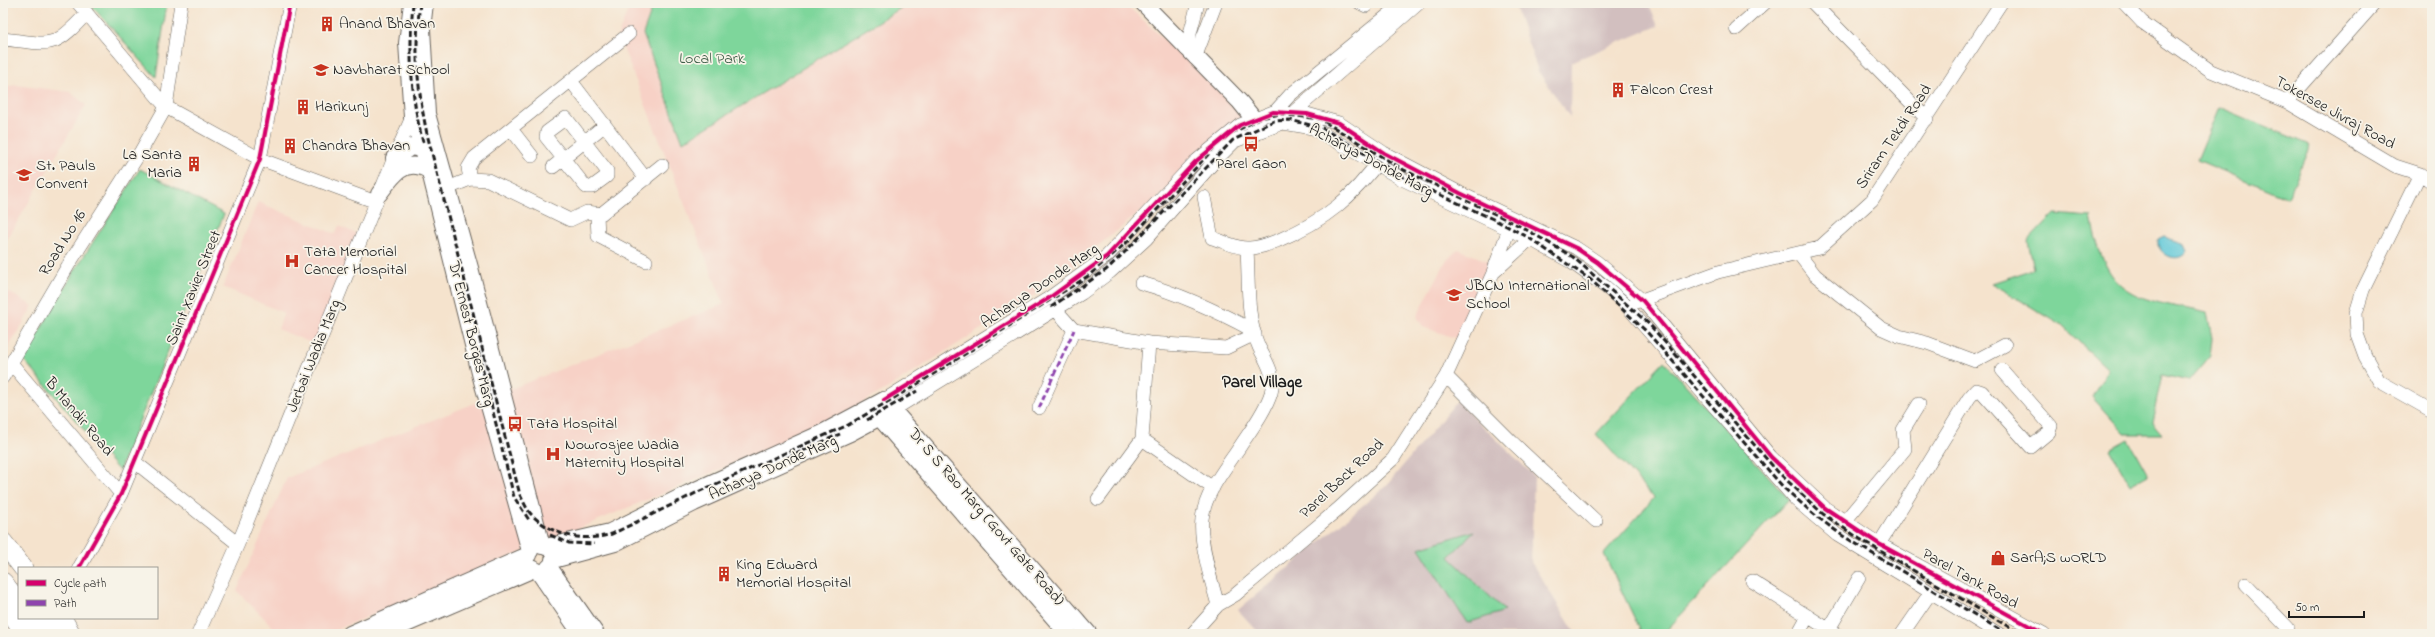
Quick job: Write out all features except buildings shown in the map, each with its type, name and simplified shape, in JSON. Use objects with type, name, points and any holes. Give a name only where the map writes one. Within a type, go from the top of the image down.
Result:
[{"type":"highway","points":[[3,542],[22,567]]},
{"type":"highway","points":[[3,560],[18,580]]},
{"type":"highway","points":[[3,582],[18,602]]},
{"type":"highway","points":[[3,603],[25,634]]},
{"type":"highway","points":[[31,619],[40,634]]},
{"type":"highway","points":[[47,619],[56,634]]},
{"type":"highway","points":[[63,619],[71,634]]},
{"type":"main road","name":"Jerbai Wadia Marg","points":[[412,3],[407,43],[420,116]]},
{"type":"main road","name":"Jerbai Wadia Marg","points":[[420,116],[424,3]]},
{"type":"main road","points":[[1143,3],[1224,85],[1258,127]]},
{"type":"main road","name":"Dr Ernest Borges Marg","points":[[420,116],[430,150],[441,178],[481,346],[540,558],[581,634]]},
{"type":"main road","points":[[394,158],[411,147],[430,150]]},
{"type":"main road","points":[[378,198],[390,179],[405,166],[422,167],[441,178]]},
{"type":"main road","name":"Dr Ernest Borges Marg","points":[[441,178],[481,346]]},
{"type":"main road","points":[[882,409],[1068,634]]},
{"type":"main road","name":"Acharya Donde Marg","points":[[350,634],[540,558],[612,538],[822,433],[882,409]]},
{"type":"main road","name":"Dr S S Rao Marg (Govt Gate Road)","points":[[882,409],[1089,634]]},
{"type":"main road","name":"Dr Ernest Borges Marg","points":[[540,558],[596,634]]},
{"type":"main road","name":"Acharya Donde Marg","points":[[383,634],[540,558]]},
{"type":"street","points":[[78,3],[166,107],[260,159],[378,198]]},
{"type":"street","points":[[166,107],[181,3]]},
{"type":"street","name":"Saint Xavier Street","points":[[80,567],[121,494],[260,159],[290,3]]},
{"type":"street","points":[[1191,53],[1198,3]]},
{"type":"street","points":[[1191,53],[1216,3]]},
{"type":"street","name":"Acharya Donde Marg","points":[[1027,319],[1055,310],[1110,272],[1146,239],[1184,195],[1235,141],[1258,127],[1296,90],[1403,3]]},
{"type":"street","name":"Acharya Donde Marg","points":[[882,409],[1027,319],[1107,256],[1174,185],[1228,134],[1288,118],[1419,3]]},
{"type":"street","points":[[1736,29],[1765,3]]},
{"type":"street","points":[[1813,3],[1927,118]]},
{"type":"street","name":"Sriram Tekdi Road","points":[[1624,303],[1643,300],[1718,272],[1819,248],[1872,200],[2001,3]]},
{"type":"street","name":"Tokersee Jivraj Road","points":[[2124,3],[2142,22],[2211,71],[2287,102],[2395,166],[2420,174],[2432,182]]},
{"type":"street","points":[[2287,102],[2375,3]]},
{"type":"street","points":[[3,39],[47,43],[56,42],[65,37],[87,13]]},
{"type":"street","points":[[470,179],[468,168],[470,162],[629,34]]},
{"type":"street","points":[[571,81],[646,178]]},
{"type":"street","name":"Road No 16","points":[[3,377],[69,264],[142,151],[166,107]]},
{"type":"street","name":"Acharya Donde Marg","points":[[1273,112],[1313,128],[1376,164],[1458,199]]},
{"type":"street","points":[[1288,118],[1307,114],[1339,124],[1458,199],[1581,252],[1597,262],[1643,300],[1771,457],[1796,500],[1837,534],[1999,634]]},
{"type":"street","name":"Jerbai Wadia Marg","points":[[198,634],[238,544],[394,158],[420,116]]},
{"type":"street","points":[[566,118],[586,141],[607,171],[607,176],[592,187],[586,186],[564,158],[546,137],[547,132],[566,118]]},
{"type":"street","points":[[553,167],[605,125]]},
{"type":"street","points":[[511,129],[532,156]]},
{"type":"street","points":[[1204,197],[1212,238],[1247,248],[1264,246],[1309,227],[1352,194],[1384,153]]},
{"type":"street","points":[[597,215],[662,165]]},
{"type":"street","points":[[2420,174],[2362,290],[2356,313],[2357,334],[2362,349],[2379,381],[2432,411]]},
{"type":"street","points":[[441,178],[488,180],[564,219],[570,220],[587,212],[597,215]]},
{"type":"street","points":[[1174,185],[1184,195]]},
{"type":"street","points":[[597,215],[598,236],[646,261]]},
{"type":"street","points":[[1511,223],[1530,239],[1571,262],[1624,303],[1782,477]]},
{"type":"street","points":[[1493,274],[1511,223]]},
{"type":"street","name":"Parel Back Road","points":[[1192,634],[1218,605],[1235,595],[1331,515],[1393,458],[1446,376],[1493,274],[1530,239]]},
{"type":"street","points":[[1218,605],[1207,566],[1201,520],[1213,488],[1248,436],[1271,392],[1271,374],[1267,358],[1260,349],[1254,332],[1247,248]]},
{"type":"street","points":[[1798,253],[1815,275],[1881,328],[1899,336],[1927,343],[1975,361],[2005,345]]},
{"type":"street","points":[[1140,283],[1175,292],[1206,305],[1254,332]]},
{"type":"street","points":[[1055,310],[1074,330],[1149,343],[1226,348],[1254,332]]},
{"type":"street","points":[[1039,408],[1074,330]]},
{"type":"street","points":[[1098,500],[1142,439],[1149,343]]},
{"type":"street","name":"B Mandir Road","points":[[12,363],[121,494]]},
{"type":"street","points":[[1879,544],[1969,398],[1976,390],[1982,392],[2031,447],[2035,446],[2049,432],[2051,426],[2002,370]]},
{"type":"street","points":[[1446,376],[1512,442],[1596,521]]},
{"type":"street","points":[[1845,522],[1905,449],[1903,430],[1919,404]]},
{"type":"street","points":[[1142,439],[1213,488]]},
{"type":"street","points":[[135,462],[238,544]]},
{"type":"street","name":"Parel Tank Road","points":[[1782,477],[1845,522],[1879,544],[2044,634]]},
{"type":"street","points":[[1752,581],[1833,632],[1859,578]]},
{"type":"street","points":[[2246,584],[2288,628],[2286,634]]},
{"type":"street","points":[[1902,634],[1931,592]]},
{"type":"street","points":[[1798,634],[1808,616]]},
{"type":"shaded area","points":[[631,3],[1124,3],[1255,121],[1041,291],[888,388],[816,429],[326,634],[280,634],[237,591],[287,478],[724,304],[618,35]]},
{"type":"shaded area","points":[[1514,3],[1648,3],[1658,26],[1571,62],[1570,117],[1538,71]]},
{"type":"shaded area","name":"St. Pauls Convent","points":[[16,85],[70,92],[86,105],[3,246],[3,87]]},
{"type":"shaded area","name":"Tata Memorial Cancer Hospital","points":[[258,202],[335,234],[339,226],[362,236],[316,345],[278,329],[284,313],[223,287]]},
{"type":"shaded area","name":"JBCN International School","points":[[1458,249],[1499,266],[1461,340],[1423,327],[1417,316],[1446,261]]},
{"type":"shaded area","points":[[3,289],[33,306],[3,357]]},
{"type":"shaded area","points":[[1457,401],[1534,476],[1531,562],[1576,634],[1260,634],[1238,610],[1386,486]]},
{"type":"green space","points":[[89,3],[167,3],[156,77]]},
{"type":"green space","name":"Local Park","points":[[654,3],[909,3],[683,142],[643,34]]},
{"type":"green space","points":[[2219,107],[2310,145],[2288,198],[2197,160]]},
{"type":"green space","points":[[140,169],[224,214],[119,471],[23,359],[75,270]]},
{"type":"green space","points":[[2054,214],[2091,217],[2098,244],[2106,265],[2115,280],[2128,290],[2142,297],[2160,303],[2207,313],[2212,338],[2210,356],[2189,381],[2162,375],[2152,422],[2162,434],[2125,434],[2092,397],[2108,369],[2061,325],[1992,283],[2034,269],[2028,241]]},
{"type":"green space","points":[[1664,361],[1789,499],[1663,634],[1642,634],[1604,554],[1654,498],[1596,434]]},
{"type":"green space","points":[[2128,439],[2148,475],[2130,485],[2110,449]]},
{"type":"green space","points":[[1474,531],[1449,557],[1505,611],[1467,623],[1419,548]]},
{"type":"water","points":[[2164,237],[2183,243],[2187,251],[2184,255],[2175,258],[2167,255],[2158,245],[2158,240]]},
{"type":"railway","points":[[413,3],[411,38],[413,90],[415,107],[423,142]]},
{"type":"railway","points":[[420,3],[417,54],[419,84],[427,134],[520,495],[527,509],[533,516],[551,529],[560,533],[570,536],[591,538],[612,534],[698,492],[848,425],[911,388],[1088,276],[1127,242],[1215,147],[1232,133],[1261,118],[1280,114],[1320,119],[1402,169],[1520,226],[1573,257],[1649,324],[1778,472],[1823,514],[1860,539],[2021,634]]},
{"type":"railway","points":[[1051,307],[1106,270],[1233,140],[1274,121],[1290,120],[1322,128],[1410,181],[1493,219],[1526,236],[1591,280],[1647,332],[1784,488],[1816,516],[1843,536],[2007,634]]},
{"type":"railway","points":[[478,351],[514,497],[529,520]]},
{"type":"railway","points":[[867,420],[917,391]]},
{"type":"railway","points":[[787,458],[840,434]]},
{"type":"railway","points":[[550,535],[569,543],[594,544]]},
{"type":"marked path","points":[[1039,408],[1074,330]]},
{"type":"cycle path","points":[[80,567],[121,494],[260,159],[290,3]]},
{"type":"cycle path","points":[[884,400],[1049,298],[1107,256],[1195,162],[1240,125],[1273,112],[1307,114],[1339,123],[1384,153],[1460,193],[1576,248],[1597,262],[1643,301],[1771,457],[1825,508],[1879,544],[2044,634]]},
{"type":"place","name":"Anand Bhavan","points":[[327,24]]},
{"type":"place","name":"Navbharat School","points":[[321,70]]},
{"type":"place","name":"Falcon Crest","points":[[1618,90]]},
{"type":"place","name":"Harikunj","points":[[303,107]]},
{"type":"place","name":"Parel Gaon","points":[[1251,144]]},
{"type":"place","name":"Chandra Bhavan","points":[[290,146]]},
{"type":"place","name":"La Santa Maria","points":[[194,164]]},
{"type":"place","name":"St. Pauls Convent","points":[[24,175]]},
{"type":"place","name":"Tata Memorial Cancer Hospital","points":[[292,261]]},
{"type":"place","name":"JBCN International School","points":[[1454,295]]},
{"type":"place","name":"Tata Hospital","points":[[515,424]]},
{"type":"place","name":"Nowrosjee Wadia Maternity Hospital","points":[[553,454]]},
{"type":"place","name":"SarA;S wORLD","points":[[1998,558]]},
{"type":"place","name":"King Edward Memorial Hospital","points":[[724,574]]},
{"type":"district","name":"Parel Village","points":[[1262,382]]}]
